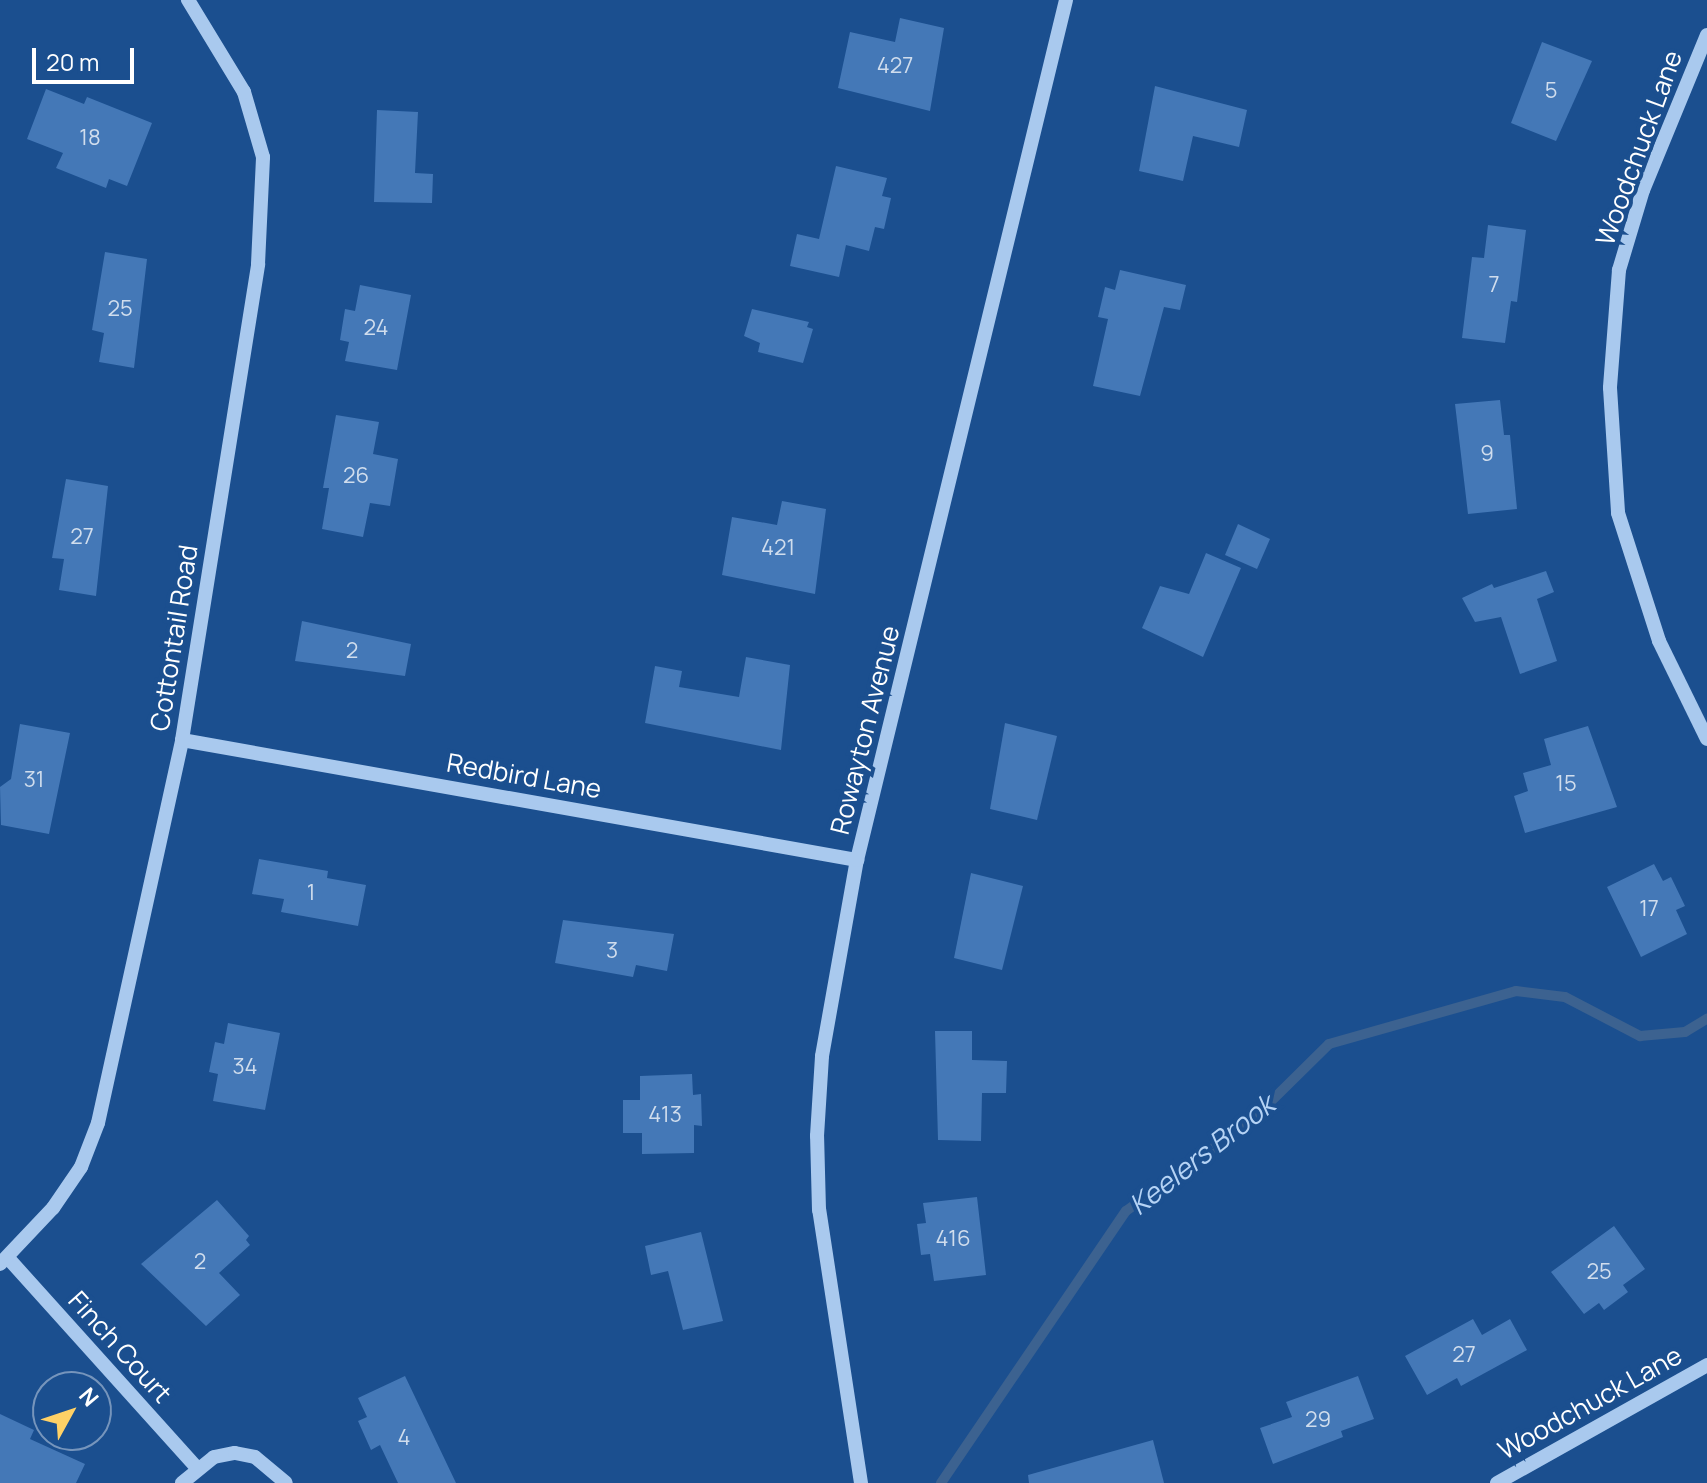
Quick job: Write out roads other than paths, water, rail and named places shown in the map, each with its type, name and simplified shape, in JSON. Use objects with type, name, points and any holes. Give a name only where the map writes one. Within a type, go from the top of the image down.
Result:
[{"type":"street","name":"Cottontail Road","points":[[4,1261],[60,1198],[81,1167],[98,1123],[182,740],[264,207],[263,157],[244,92],[188,0]]},
{"type":"street","name":"Rowayton Avenue","points":[[861,1483],[825,1258],[817,1136],[835,965],[857,860],[1066,0]]},
{"type":"street","name":"Woodchuck Lane","points":[[1707,35],[1643,190],[1619,270],[1610,388],[1618,513],[1659,641],[1707,739]]},
{"type":"street","name":"Redbird Lane","points":[[182,740],[857,860]]},
{"type":"street","name":"Finch Court","points":[[4,1261],[196,1467]]},
{"type":"street","name":"Woodchuck Lane","points":[[1497,1483],[1707,1365]]},
{"type":"street","points":[[182,1483],[196,1467],[224,1455],[255,1457],[286,1483]]},
{"type":"waterway","name":"Keelers Brook","points":[[941,1483],[1126,1211],[1252,1120],[1329,1044],[1516,991],[1565,997],[1640,1036],[1685,1032],[1707,1019]]}]
